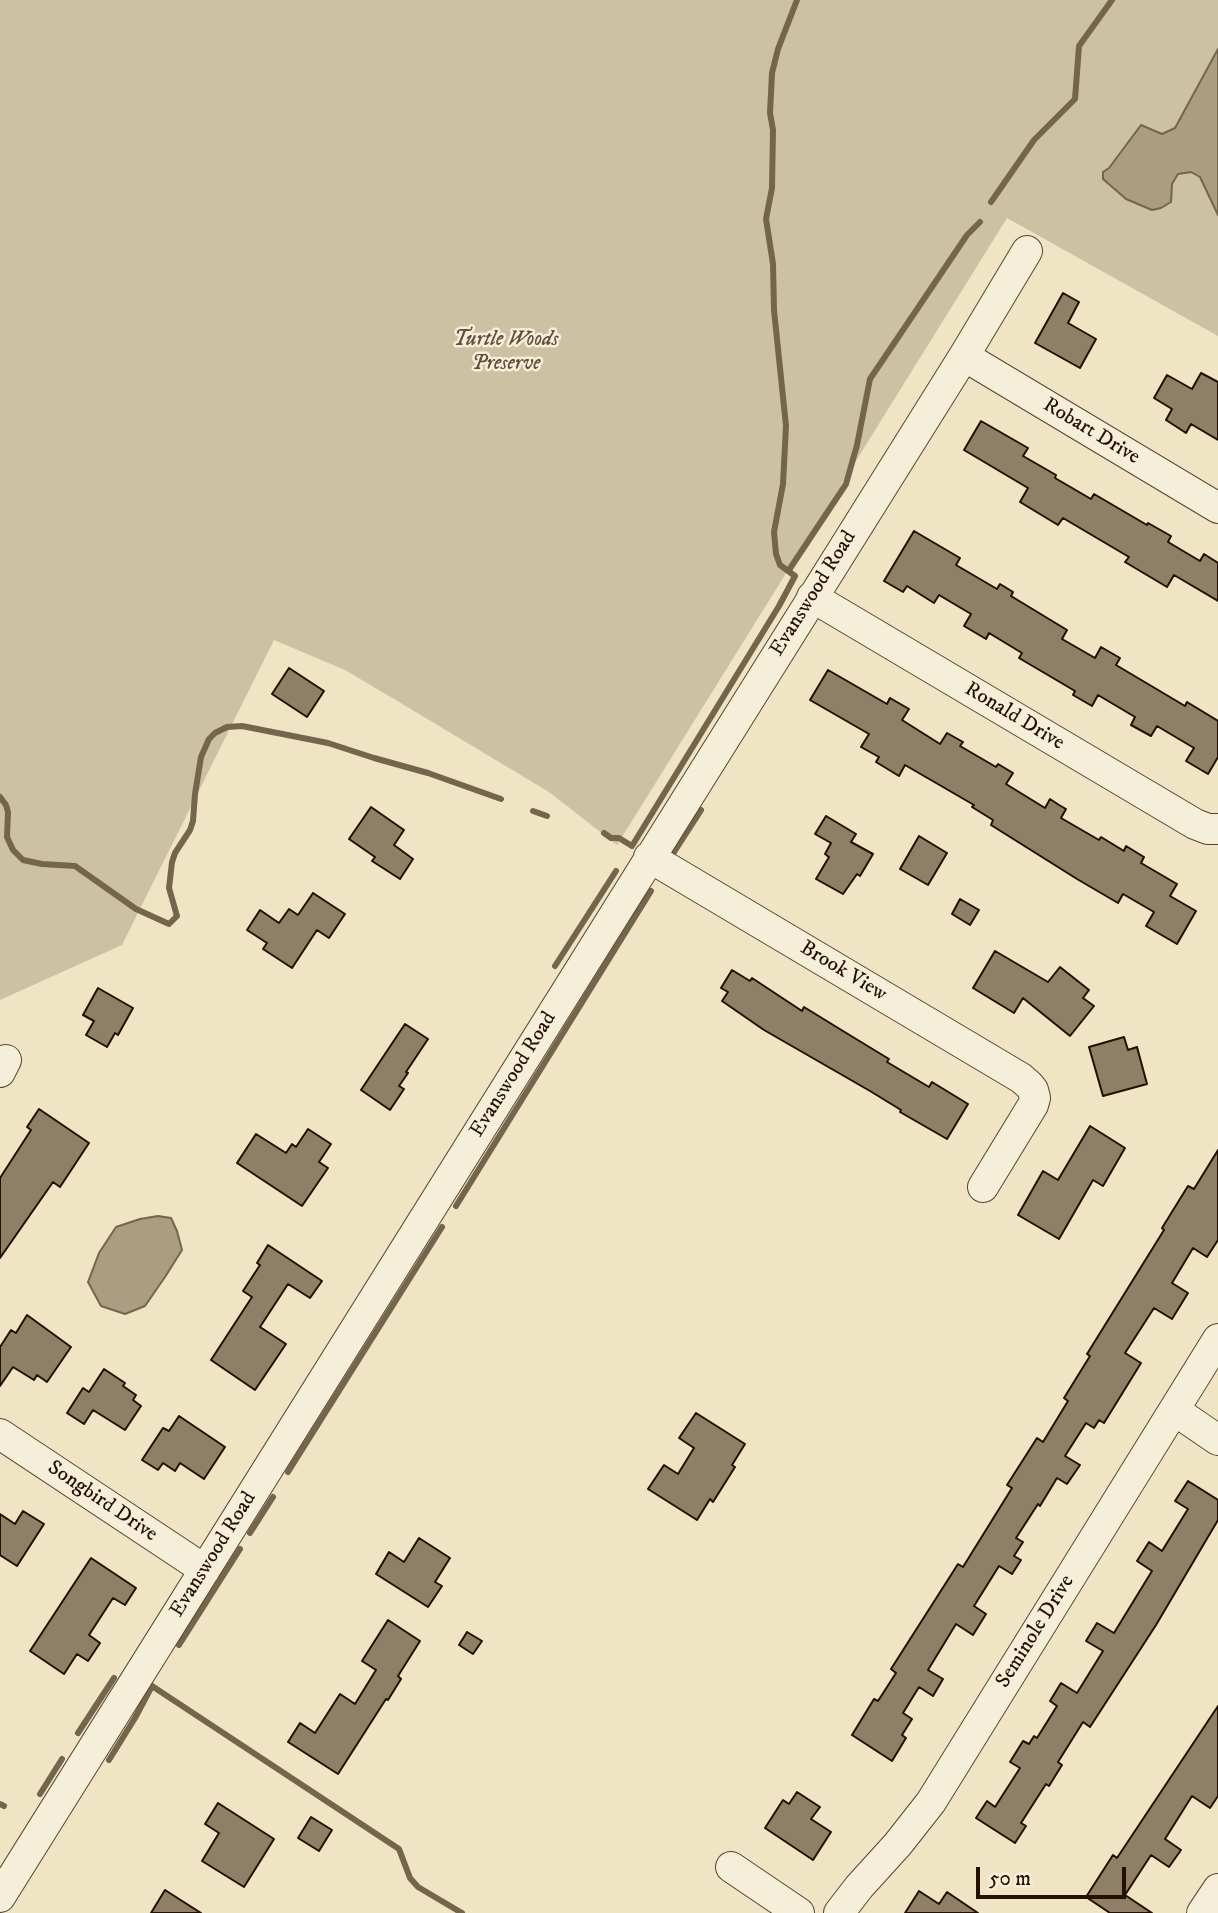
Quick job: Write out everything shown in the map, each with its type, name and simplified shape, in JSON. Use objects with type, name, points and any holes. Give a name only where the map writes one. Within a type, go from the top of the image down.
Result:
[{"type":"street","name":"Evanswood Road","points":[[0,1897],[964,356],[1027,251]]},
{"type":"street","name":"Robart Drive","points":[[964,356],[1218,508]]},
{"type":"street","name":"Ronald Drive","points":[[812,597],[1195,824],[1208,829],[1218,829]]},
{"type":"street","name":"Brook View","points":[[649,857],[1021,1079],[1033,1090],[1033,1105],[983,1187]]},
{"type":"street","name":"Seminole Drive","points":[[839,1913],[931,1802],[1218,1339]]},
{"type":"street","points":[[1174,1410],[1218,1440]]},
{"type":"street","name":"Songbird Drive","points":[[0,1434],[205,1570]]},
{"type":"street","points":[[730,1867],[799,1913]]},
{"type":"street","points":[[1202,1913],[1218,1889]]},
{"type":"green space","name":"Turtle Woods Preserve","points":[[0,0],[1218,0],[1218,336],[1007,218],[617,845],[549,792],[394,699],[345,670],[274,640],[122,945],[0,1000]]},
{"type":"shaded area","points":[[1218,49],[1218,215],[1200,177],[1191,172],[1178,174],[1172,184],[1171,202],[1161,208],[1152,210],[1126,199],[1103,179],[1103,172],[1109,168],[1141,125],[1162,134],[1175,128]]},
{"type":"shaded area","points":[[158,1216],[171,1218],[182,1250],[165,1277],[145,1306],[125,1314],[101,1306],[88,1282],[99,1253],[116,1227]]},
{"type":"building","points":[[1063,293],[1079,302],[1068,323],[1096,339],[1080,368],[1035,343]]},
{"type":"building","points":[[1201,373],[1218,382],[1218,440],[1191,424],[1186,433],[1166,420],[1172,409],[1154,398],[1167,375],[1192,389]]},
{"type":"building","points":[[981,421],[1028,448],[1023,456],[1056,475],[1055,478],[1091,499],[1094,494],[1171,536],[1168,542],[1200,561],[1204,554],[1218,563],[1218,601],[1174,575],[1167,587],[1125,562],[1129,557],[1063,518],[1058,525],[1020,502],[1028,488],[964,450]]},
{"type":"building","points":[[914,531],[960,558],[956,565],[997,589],[1000,584],[1013,592],[1011,596],[1067,630],[1062,639],[1095,658],[1101,647],[1120,658],[1116,665],[1185,706],[1187,702],[1218,721],[1218,757],[1208,774],[1186,761],[1194,748],[1157,726],[1151,736],[1131,725],[1135,717],[1098,695],[1092,706],[1073,695],[1075,691],[1019,658],[1022,653],[989,633],[986,639],[964,626],[971,614],[939,595],[934,603],[907,586],[903,592],[884,581]]},
{"type":"building","points":[[289,668],[324,691],[307,717],[272,694]]},
{"type":"building","points":[[828,670],[887,704],[890,698],[909,709],[902,720],[940,744],[947,733],[963,742],[960,746],[996,767],[998,764],[1013,773],[1006,784],[1045,808],[1050,799],[1066,809],[1061,818],[1099,840],[1101,837],[1124,851],[1126,846],[1144,857],[1141,863],[1177,884],[1170,896],[1196,911],[1177,944],[1146,926],[1154,912],[1123,894],[1118,903],[1077,879],[991,825],[993,820],[972,807],[974,805],[905,765],[899,776],[876,762],[879,757],[861,747],[869,734],[810,700]]},
{"type":"building","points":[[371,807],[404,830],[394,845],[413,859],[400,879],[372,861],[375,857],[349,839]]},
{"type":"building","points":[[826,816],[856,834],[851,842],[873,854],[860,876],[857,874],[843,894],[816,879],[829,857],[825,854],[831,843],[815,834]]},
{"type":"building","points":[[919,836],[947,853],[928,885],[900,869]]},
{"type":"building","points":[[313,893],[345,914],[329,938],[317,930],[292,968],[263,949],[267,943],[247,930],[260,910],[279,923],[289,909],[298,915]]},
{"type":"building","points":[[960,899],[979,910],[970,925],[952,914]]},
{"type":"building","points":[[995,951],[1048,982],[1060,967],[1089,990],[1083,998],[1094,1006],[1070,1036],[1023,998],[1014,1013],[973,988]]},
{"type":"building","points":[[732,970],[750,981],[752,978],[802,1011],[804,1007],[929,1087],[932,1082],[968,1104],[947,1139],[764,1030],[722,1001],[728,992],[721,988]]},
{"type":"building","points":[[98,988],[133,1008],[118,1035],[115,1033],[107,1047],[86,1035],[94,1021],[83,1015]]},
{"type":"building","points":[[405,1024],[428,1039],[406,1072],[408,1073],[399,1086],[404,1089],[390,1110],[361,1090]]},
{"type":"building","points":[[1124,1037],[1128,1050],[1137,1047],[1147,1084],[1103,1096],[1089,1047]]},
{"type":"building","points":[[39,1109],[89,1143],[60,1187],[53,1182],[0,1258],[0,1178],[31,1130],[27,1127]]},
{"type":"building","points":[[1090,1126],[1125,1148],[1103,1186],[1093,1180],[1059,1239],[1018,1215],[1043,1171],[1058,1180]]},
{"type":"building","points":[[308,1129],[331,1144],[319,1162],[328,1168],[302,1206],[237,1163],[256,1134],[286,1153],[292,1144],[296,1147]]},
{"type":"building","points":[[1218,1150],[1218,1240],[1207,1257],[1193,1248],[1172,1283],[1188,1293],[1172,1319],[1154,1308],[1125,1353],[1141,1363],[1104,1423],[1099,1420],[1094,1428],[1086,1423],[1065,1456],[1080,1465],[1067,1484],[1057,1478],[1016,1538],[1023,1542],[1014,1556],[1021,1560],[1012,1574],[999,1566],[974,1606],[986,1614],[973,1635],[956,1624],[928,1670],[943,1679],[933,1696],[919,1687],[903,1713],[912,1719],[902,1735],[906,1738],[892,1761],[852,1735],[874,1699],[878,1701],[896,1673],[891,1669],[958,1564],[963,1567],[1012,1488],[1007,1485],[1037,1438],[1043,1442],[1068,1401],[1064,1398],[1090,1356],[1087,1354],[1164,1230],[1162,1228],[1188,1186],[1194,1189]]},
{"type":"building","points":[[268,1245],[322,1281],[310,1298],[288,1284],[260,1327],[286,1344],[255,1390],[211,1360],[252,1297],[243,1291],[260,1265],[257,1263]]},
{"type":"building","points":[[27,1315],[71,1347],[47,1382],[37,1375],[34,1380],[13,1367],[0,1386],[0,1347],[11,1330],[16,1333]]},
{"type":"building","points":[[104,1369],[125,1383],[123,1386],[136,1395],[133,1400],[141,1406],[125,1430],[93,1410],[84,1424],[67,1413],[83,1388],[89,1392]]},
{"type":"building","points":[[696,1413],[745,1444],[732,1465],[735,1467],[713,1502],[710,1499],[697,1520],[648,1489],[664,1465],[678,1474],[694,1448],[679,1438]]},
{"type":"building","points":[[179,1416],[225,1447],[204,1479],[180,1463],[175,1471],[163,1463],[158,1470],[142,1460],[163,1428],[169,1431]]},
{"type":"building","points":[[1188,1481],[1218,1500],[1218,1520],[1156,1625],[1090,1727],[1083,1722],[1058,1762],[1062,1765],[1021,1823],[1026,1826],[1015,1843],[976,1818],[987,1801],[995,1807],[1020,1768],[1010,1762],[1023,1741],[1029,1744],[1034,1736],[1037,1738],[1057,1706],[1050,1701],[1061,1683],[1077,1693],[1103,1651],[1086,1641],[1097,1623],[1114,1633],[1152,1571],[1137,1561],[1149,1542],[1162,1551],[1188,1509],[1175,1501]]},
{"type":"building","points":[[23,1511],[44,1524],[17,1566],[0,1555],[0,1514],[15,1524]]},
{"type":"building","points":[[419,1538],[450,1558],[435,1582],[442,1586],[428,1607],[376,1574],[389,1552],[404,1562]]},
{"type":"building","points":[[91,1558],[136,1588],[125,1605],[113,1598],[89,1635],[100,1643],[88,1661],[77,1654],[64,1674],[30,1651]]},
{"type":"building","points":[[388,1620],[420,1641],[398,1676],[401,1679],[338,1774],[288,1742],[300,1723],[315,1733],[340,1694],[355,1704],[376,1670],[362,1661]]},
{"type":"building","points":[[467,1632],[482,1641],[473,1654],[459,1645]]},
{"type":"building","points":[[1218,1706],[1218,1796],[1210,1808],[1192,1796],[1165,1839],[1181,1850],[1169,1867],[1151,1855],[1125,1895],[1152,1913],[1110,1913],[1086,1897],[1113,1855],[1117,1858]]},
{"type":"building","points":[[797,1792],[820,1807],[811,1819],[831,1832],[813,1860],[765,1828],[783,1800],[789,1804]]},
{"type":"building","points":[[218,1803],[274,1839],[244,1887],[202,1861],[219,1833],[205,1824]]},
{"type":"building","points":[[311,1817],[332,1830],[319,1851],[298,1838]]},
{"type":"building","points":[[165,1890],[201,1913],[151,1913]]},
{"type":"building","points":[[919,1891],[939,1904],[947,1892],[978,1913],[905,1913]]},
{"type":"waterway","points":[[604,833],[632,846],[795,576],[780,565],[774,532],[783,484],[786,426],[774,310],[773,264],[766,219],[772,188],[772,73],[797,0]]},
{"type":"waterway","points":[[991,202],[1034,140],[1075,99],[1079,46],[1112,0]]},
{"type":"waterway","points":[[789,570],[846,484],[870,379],[967,235],[980,222]]},
{"type":"waterway","points":[[0,797],[8,812],[7,837],[13,850],[23,860],[75,866],[136,909],[169,924],[177,916],[169,888],[172,862],[193,821],[201,757],[209,739],[227,727],[242,726],[328,743],[428,773],[501,799]]},
{"type":"waterway","points":[[672,855],[701,810]]},
{"type":"waterway","points":[[533,811],[547,816]]},
{"type":"waterway","points":[[555,966],[616,871]]},
{"type":"waterway","points":[[456,1206],[651,891]]},
{"type":"waterway","points":[[288,1472],[442,1227]]},
{"type":"waterway","points":[[250,1533],[273,1497]]},
{"type":"waterway","points":[[179,1645],[240,1549]]},
{"type":"waterway","points":[[78,1733],[114,1678]]},
{"type":"waterway","points":[[109,1760],[152,1686],[399,1849],[410,1878],[418,1887],[462,1913]]},
{"type":"waterway","points":[[40,1794],[62,1759]]},
{"type":"waterway","points":[[0,1804],[4,1806]]}]
